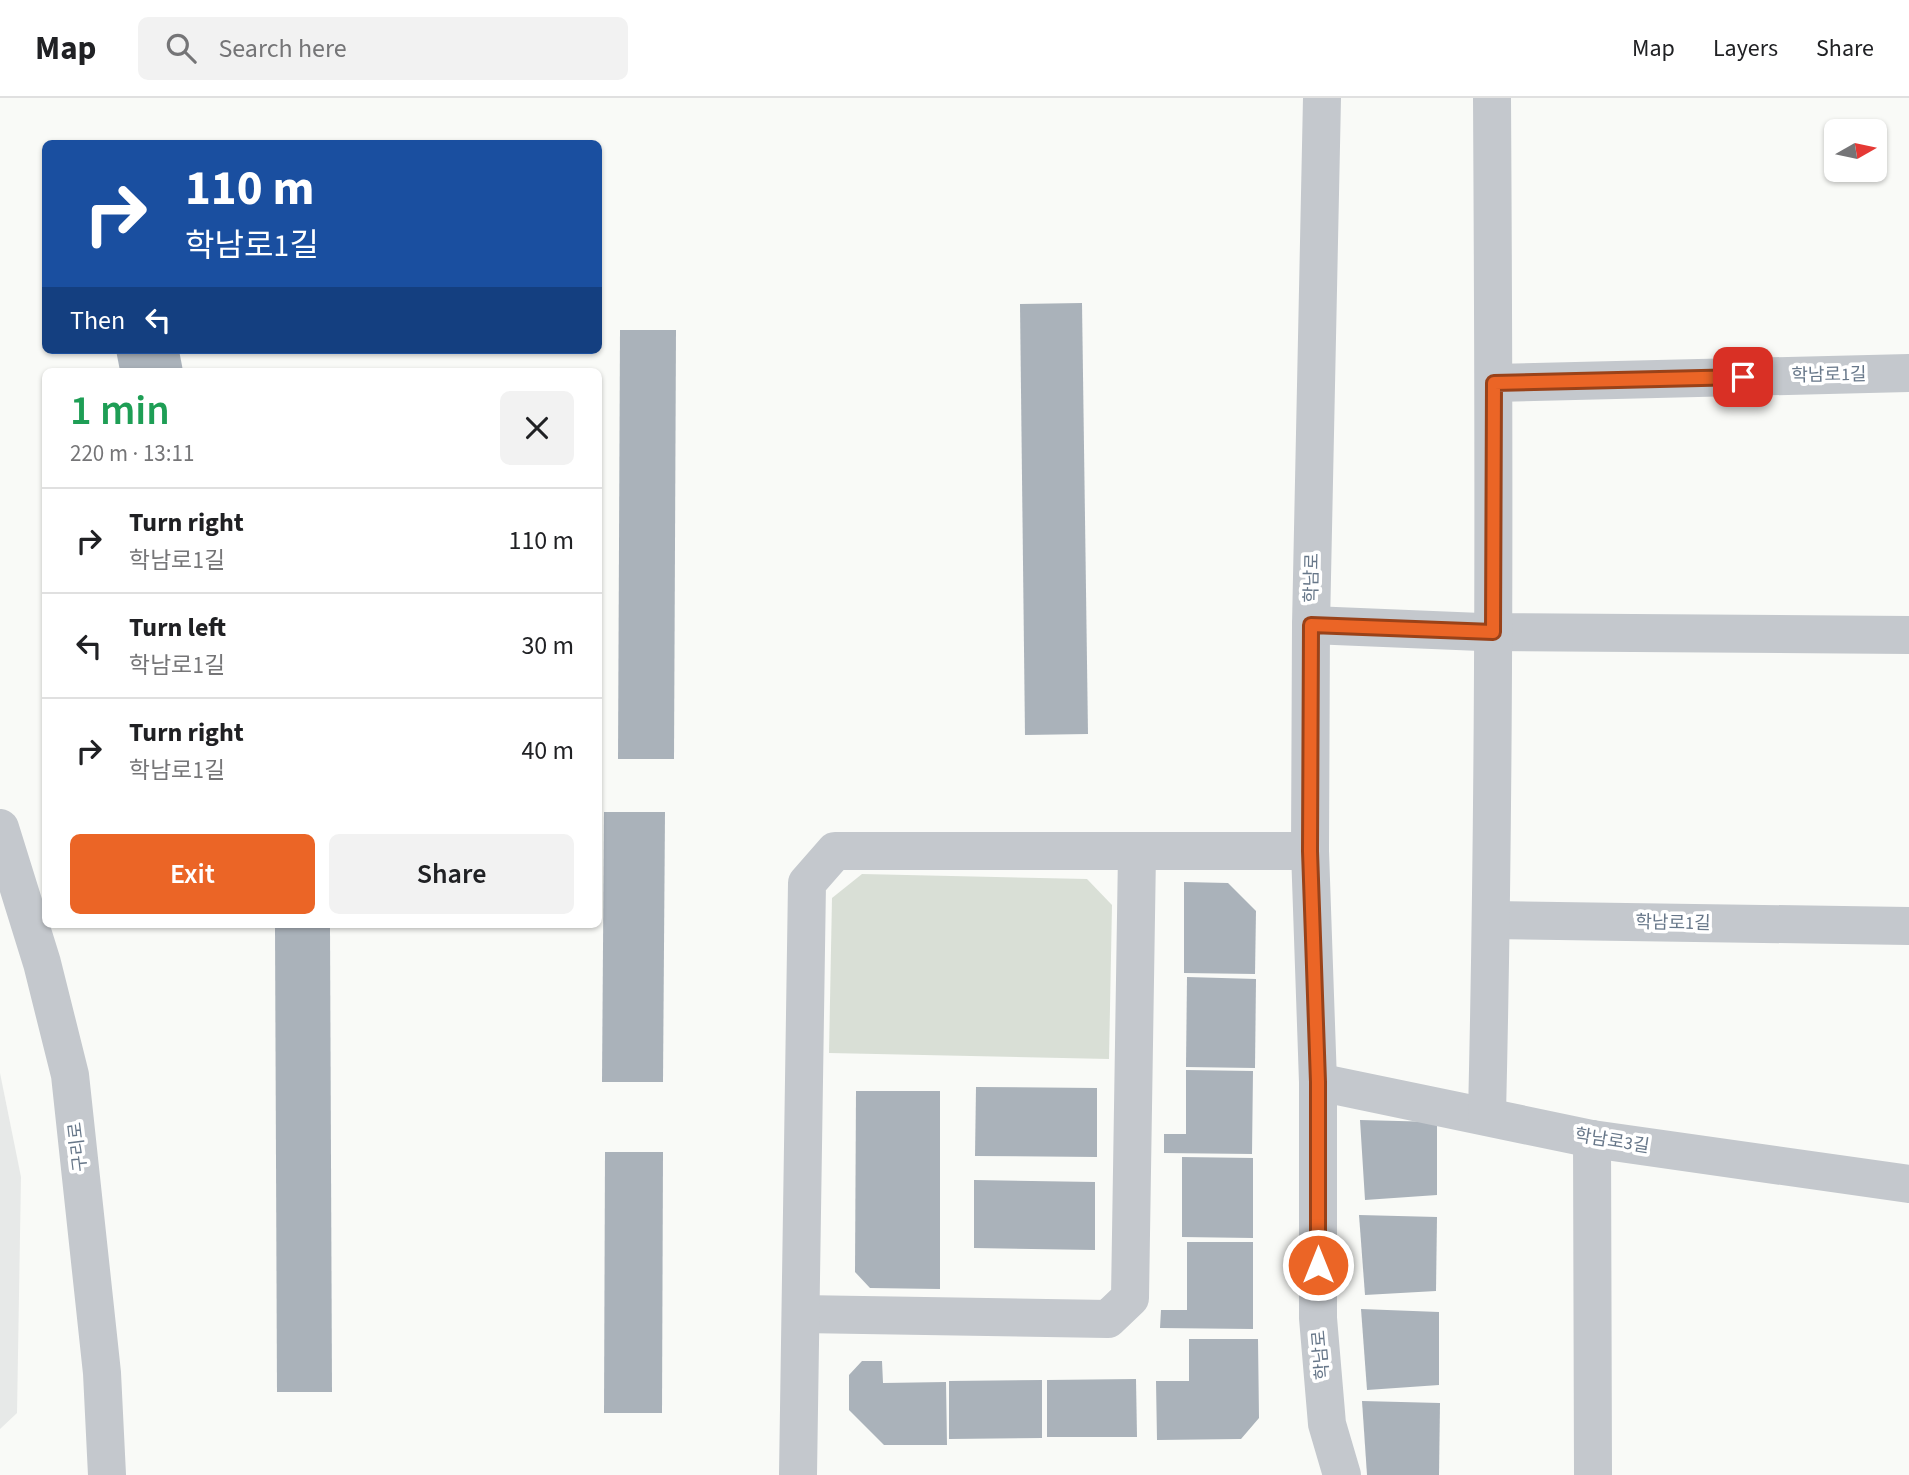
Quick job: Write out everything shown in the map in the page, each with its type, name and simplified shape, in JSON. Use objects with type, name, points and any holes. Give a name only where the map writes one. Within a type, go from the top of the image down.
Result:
[{"type":"street","name":"학남로","points":[[1322,98],[1311,625],[1310,851],[1318,1082],[1318,1318],[1327,1424],[1342,1475]]},
{"type":"street","points":[[1487,1115],[1492,920],[1492,98]]},
{"type":"street","name":"학남로1길","points":[[1494,383],[1909,373]]},
{"type":"street","points":[[1311,625],[1493,632],[1909,635]]},
{"type":"street","name":"구리로","points":[[1,837],[42,963],[70,1075],[101,1359],[107,1475]]},
{"type":"street","points":[[798,1475],[807,883],[835,851],[1310,851]]},
{"type":"street","points":[[801,1314],[1108,1319],[1130,1298],[1137,853]]},
{"type":"street","name":"학남로1길","points":[[1492,920],[1909,926]]},
{"type":"street","name":"학남로3길","points":[[1318,1082],[1487,1115],[1592,1139],[1909,1184]]},
{"type":"street","points":[[1592,1139],[1592,1475]]},
{"type":"shaded area","points":[[862,874],[1087,879],[1112,905],[1109,1059],[829,1053],[832,898]]},
{"type":"shaded area","points":[[0,1073],[21,1177],[17,1413],[0,1429]]},
{"type":"building","points":[[1082,303],[1088,734],[1025,735],[1020,304]]},
{"type":"building","points":[[620,330],[676,330],[674,759],[618,759]]},
{"type":"building","points":[[117,354],[180,354],[182,368],[119,368]]},
{"type":"building","points":[[604,812],[665,812],[663,1082],[602,1082]]},
{"type":"building","points":[[1184,882],[1228,883],[1256,911],[1255,974],[1184,973]]},
{"type":"building","points":[[275,928],[330,928],[332,1392],[277,1392]]},
{"type":"building","points":[[1187,977],[1256,979],[1255,1068],[1186,1067]]},
{"type":"building","points":[[1186,1070],[1253,1071],[1252,1154],[1164,1153],[1164,1134],[1186,1134]]},
{"type":"building","points":[[976,1087],[1097,1088],[1097,1157],[975,1156]]},
{"type":"building","points":[[856,1091],[940,1091],[940,1289],[870,1288],[855,1272]]},
{"type":"building","points":[[1360,1120],[1437,1122],[1437,1195],[1365,1200]]},
{"type":"building","points":[[605,1152],[663,1152],[662,1413],[604,1413]]},
{"type":"building","points":[[1182,1157],[1253,1158],[1253,1238],[1182,1237]]},
{"type":"building","points":[[974,1180],[1095,1182],[1095,1250],[974,1248]]},
{"type":"building","points":[[1359,1215],[1437,1217],[1436,1291],[1365,1295]]},
{"type":"building","points":[[1187,1242],[1253,1242],[1253,1329],[1160,1328],[1161,1310],[1187,1310]]},
{"type":"building","points":[[1361,1309],[1439,1312],[1439,1385],[1367,1390]]},
{"type":"building","points":[[1189,1339],[1258,1339],[1259,1418],[1241,1439],[1157,1440],[1156,1381],[1189,1381]]},
{"type":"building","points":[[862,1361],[882,1361],[883,1383],[946,1382],[947,1445],[884,1445],[849,1410],[849,1375]]},
{"type":"building","points":[[1136,1379],[1137,1437],[1047,1437],[1047,1380]]},
{"type":"building","points":[[1042,1380],[1042,1438],[949,1439],[949,1381]]},
{"type":"building","points":[[1362,1401],[1440,1403],[1439,1475],[1367,1475]]},
{"type":"route","points":[[1318,1265],[1318,1082],[1310,851],[1311,625],[1493,632],[1494,383],[1743,377]]}]
